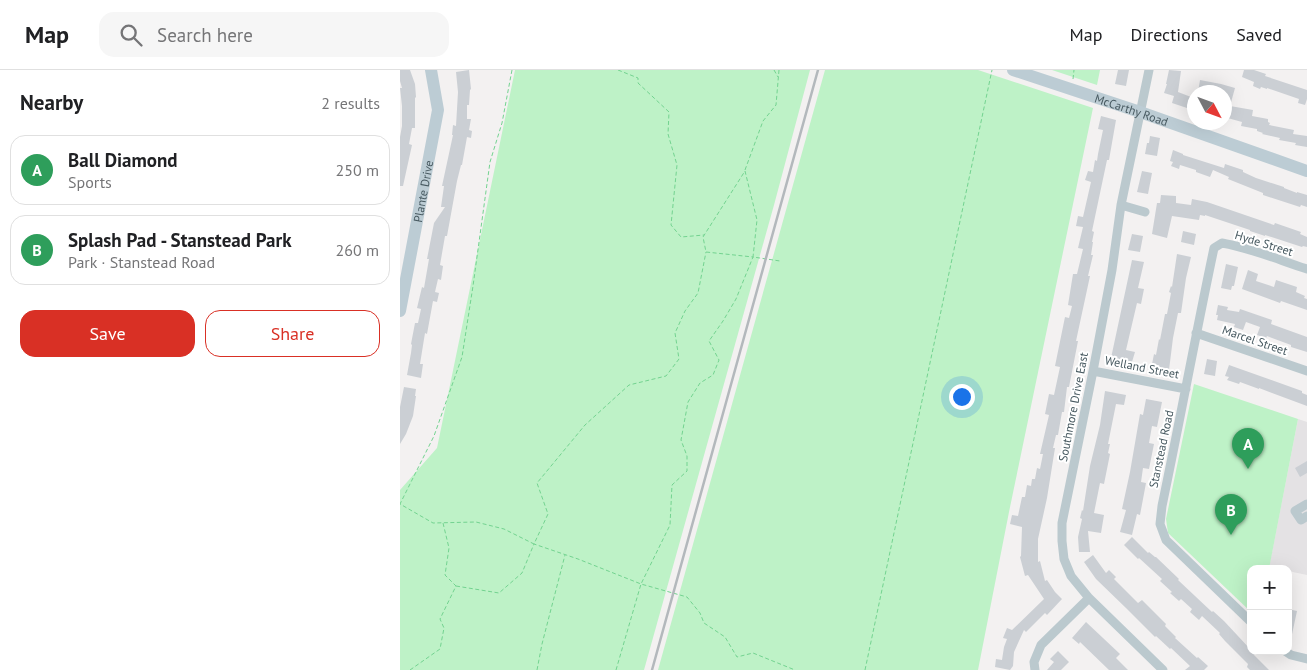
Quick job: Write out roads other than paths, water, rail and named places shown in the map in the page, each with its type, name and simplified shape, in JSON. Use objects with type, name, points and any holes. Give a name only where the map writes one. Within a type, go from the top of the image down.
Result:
[{"type":"street","name":"Plante Drive","points":[[400,311],[438,110],[431,70]]},
{"type":"street","name":"McCarthy Road","points":[[1013,70],[1140,112],[1307,171]]},
{"type":"street","name":"Southmore Drive East","points":[[1149,70],[1121,205],[1112,270],[1062,522],[1062,541],[1064,559],[1071,576],[1089,598],[1163,670]]},
{"type":"street","points":[[1121,205],[1145,212]]},
{"type":"street","name":"Hyde Street","points":[[1214,248],[1222,243],[1228,244],[1307,269]]},
{"type":"street","name":"Stanstead Road","points":[[1214,248],[1160,524],[1166,540],[1247,618]]},
{"type":"street","name":"Marcel Street","points":[[1196,333],[1307,371]]},
{"type":"street","name":"Welland Street","points":[[1093,371],[1186,389]]},
{"type":"street","points":[[1307,504],[1295,511],[1301,520],[1307,516]]},
{"type":"street","points":[[1036,670],[1034,662],[1041,645],[1089,598]]},
{"type":"street","points":[[1291,655],[1307,659]]},
{"type":"railway","points":[[652,670],[818,70]]},
{"type":"place","name":"Ball Diamond","points":[[1248,469]]},
{"type":"place","name":"Splash Pad - Stanstead Park","points":[[1231,535]]}]
